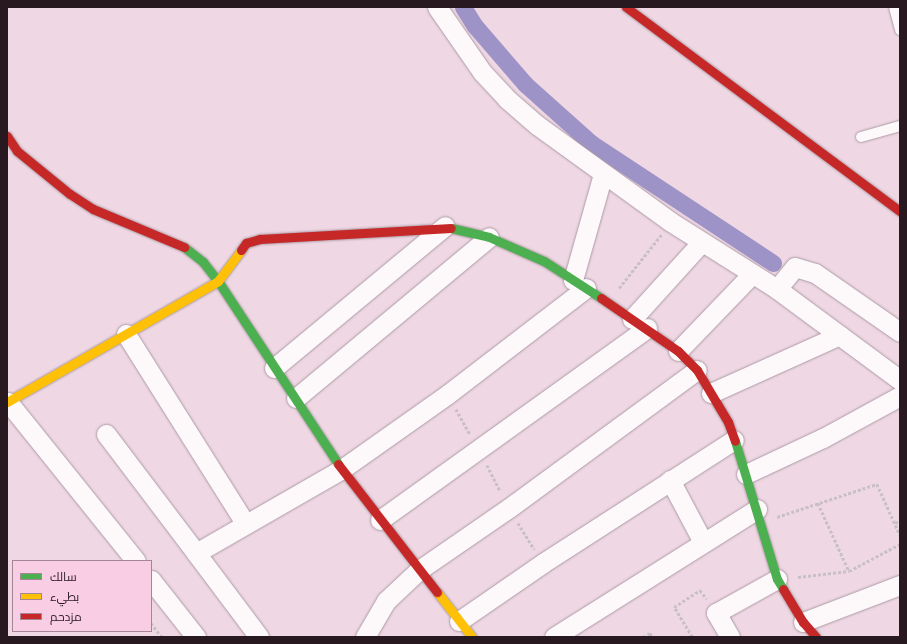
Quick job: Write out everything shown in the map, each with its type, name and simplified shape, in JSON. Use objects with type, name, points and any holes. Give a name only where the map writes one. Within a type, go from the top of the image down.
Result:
[{"type":"street","points":[[437,7],[482,72],[506,99],[537,125],[671,222],[777,289],[900,380]]},
{"type":"street","points":[[626,7],[900,210]]},
{"type":"street","points":[[7,136],[17,151],[70,194],[93,209],[185,247],[218,281],[342,469],[418,570],[472,637]]},
{"type":"street","points":[[196,553],[245,523],[342,469],[448,394],[580,284],[603,174]]},
{"type":"street","points":[[274,368],[445,226]]},
{"type":"street","points":[[135,560],[7,402],[218,281],[240,248],[246,243],[260,239],[445,226],[489,237],[544,261],[640,323],[678,351],[697,370],[711,393],[734,440],[746,474],[777,579],[803,622],[816,637]]},
{"type":"street","points":[[296,398],[489,237]]},
{"type":"street","points":[[380,520],[479,451],[640,323],[702,243]]},
{"type":"street","points":[[777,289],[795,267],[803,267],[834,285],[900,332]]},
{"type":"street","points":[[678,351],[752,274]]},
{"type":"street","points":[[126,334],[245,523]]},
{"type":"street","points":[[711,393],[840,335]]},
{"type":"street","points":[[365,637],[386,601],[418,570],[509,508],[697,370]]},
{"type":"street","points":[[746,474],[823,438],[900,396]]},
{"type":"street","points":[[106,434],[259,637]]},
{"type":"street","points":[[459,621],[543,563],[734,440]]},
{"type":"street","points":[[670,480],[703,542]]},
{"type":"street","points":[[554,637],[703,542],[758,516]]},
{"type":"street","points":[[730,637],[716,613],[777,579]]},
{"type":"street","points":[[152,581],[196,637]]},
{"type":"street","points":[[803,622],[900,585]]},
{"type":"lane","points":[[894,7],[900,30]]},
{"type":"lane","points":[[861,136],[900,126]]},
{"type":"path","points":[[608,302],[671,222]]},
{"type":"path","points":[[448,394],[509,508],[543,563]]},
{"type":"path","points":[[758,516],[818,503],[877,484],[900,535]]},
{"type":"path","points":[[818,503],[849,571]]},
{"type":"path","points":[[895,523],[900,521]]},
{"type":"path","points":[[777,579],[849,571],[900,544]]},
{"type":"path","points":[[692,637],[675,606],[700,590],[716,613]]},
{"type":"path","points":[[152,624],[162,637]]},
{"type":"path","points":[[643,637],[650,633],[653,637]]},
{"type":"waterway","points":[[463,7],[475,26],[525,84],[591,143],[773,263]]},
{"type":"traffic: fast","points":[[451,228],[489,237],[544,261],[601,298]]},
{"type":"traffic: fast","points":[[184,247],[203,262],[218,281],[338,464]]},
{"type":"traffic: fast","points":[[735,441],[777,579],[783,589]]},
{"type":"traffic: slow","points":[[7,402],[218,281],[241,250]]},
{"type":"traffic: slow","points":[[437,592],[472,637]]},
{"type":"traffic: jam","points":[[626,7],[900,211]]},
{"type":"traffic: jam","points":[[7,136],[17,151],[70,194],[93,209],[184,247]]},
{"type":"traffic: jam","points":[[241,250],[246,243],[260,239],[451,228]]},
{"type":"traffic: jam","points":[[601,298],[678,351],[697,370],[728,422],[735,441]]},
{"type":"traffic: jam","points":[[338,464],[437,592]]},
{"type":"traffic: jam","points":[[783,589],[803,622],[816,637]]}]
